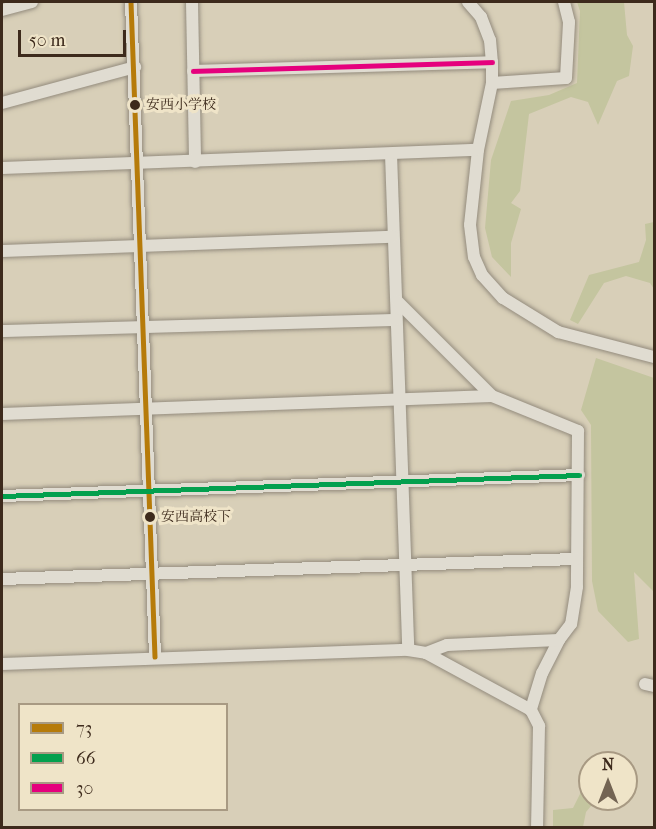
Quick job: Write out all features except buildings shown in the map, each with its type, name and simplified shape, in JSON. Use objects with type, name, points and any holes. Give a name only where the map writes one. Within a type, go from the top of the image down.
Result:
[{"type":"street","points":[[2,10],[32,2]]},
{"type":"street","points":[[131,2],[135,68],[136,164],[145,327],[155,657]]},
{"type":"street","points":[[192,2],[195,162]]},
{"type":"street","points":[[468,2],[481,17],[490,40],[492,62],[492,83],[478,150],[470,225],[474,257],[482,275],[503,298],[558,332],[602,346],[654,357]]},
{"type":"street","points":[[492,83],[566,78],[568,22],[564,2]]},
{"type":"street","points":[[193,71],[492,62]]},
{"type":"street","points":[[2,103],[135,68]]},
{"type":"street","points":[[2,168],[478,150]]},
{"type":"street","points":[[391,154],[408,650]]},
{"type":"street","points":[[2,251],[393,237]]},
{"type":"street","points":[[397,301],[492,396],[578,431],[577,587],[571,624],[559,640],[542,673],[531,710]]},
{"type":"street","points":[[2,332],[396,320]]},
{"type":"street","points":[[2,414],[492,396]]},
{"type":"street","points":[[2,496],[579,475]]},
{"type":"street","points":[[2,579],[576,559]]},
{"type":"street","points":[[426,653],[447,645],[559,640]]},
{"type":"street","points":[[2,664],[408,650],[426,653],[531,710],[539,726],[537,828]]},
{"type":"green space","points":[[577,2],[624,2],[627,35],[633,46],[629,76],[617,81],[598,125],[588,102],[571,97],[529,114],[520,191],[511,203],[521,209],[511,243],[511,277],[492,257],[485,228],[491,160],[511,101],[549,95],[577,83],[580,11]]},
{"type":"green space","points":[[654,222],[654,289],[650,283],[626,276],[604,283],[578,324],[570,320],[589,275],[639,262],[646,240],[645,224]]},
{"type":"green space","points":[[596,358],[654,378],[654,592],[634,572],[639,639],[628,642],[598,611],[592,581],[591,425],[581,410]]},
{"type":"green space","points":[[578,798],[578,811],[587,811],[583,827],[553,827],[553,810],[573,808]]},
{"type":"transit line","name":"73","points":[[131,2],[155,657]]},
{"type":"transit line","name":"30","points":[[193,71],[492,62]]},
{"type":"transit line","name":"66","points":[[2,496],[579,475]]},
{"type":"place","name":"安西小学校","points":[[135,105]]},
{"type":"place","name":"安西高校下","points":[[150,517]]}]
